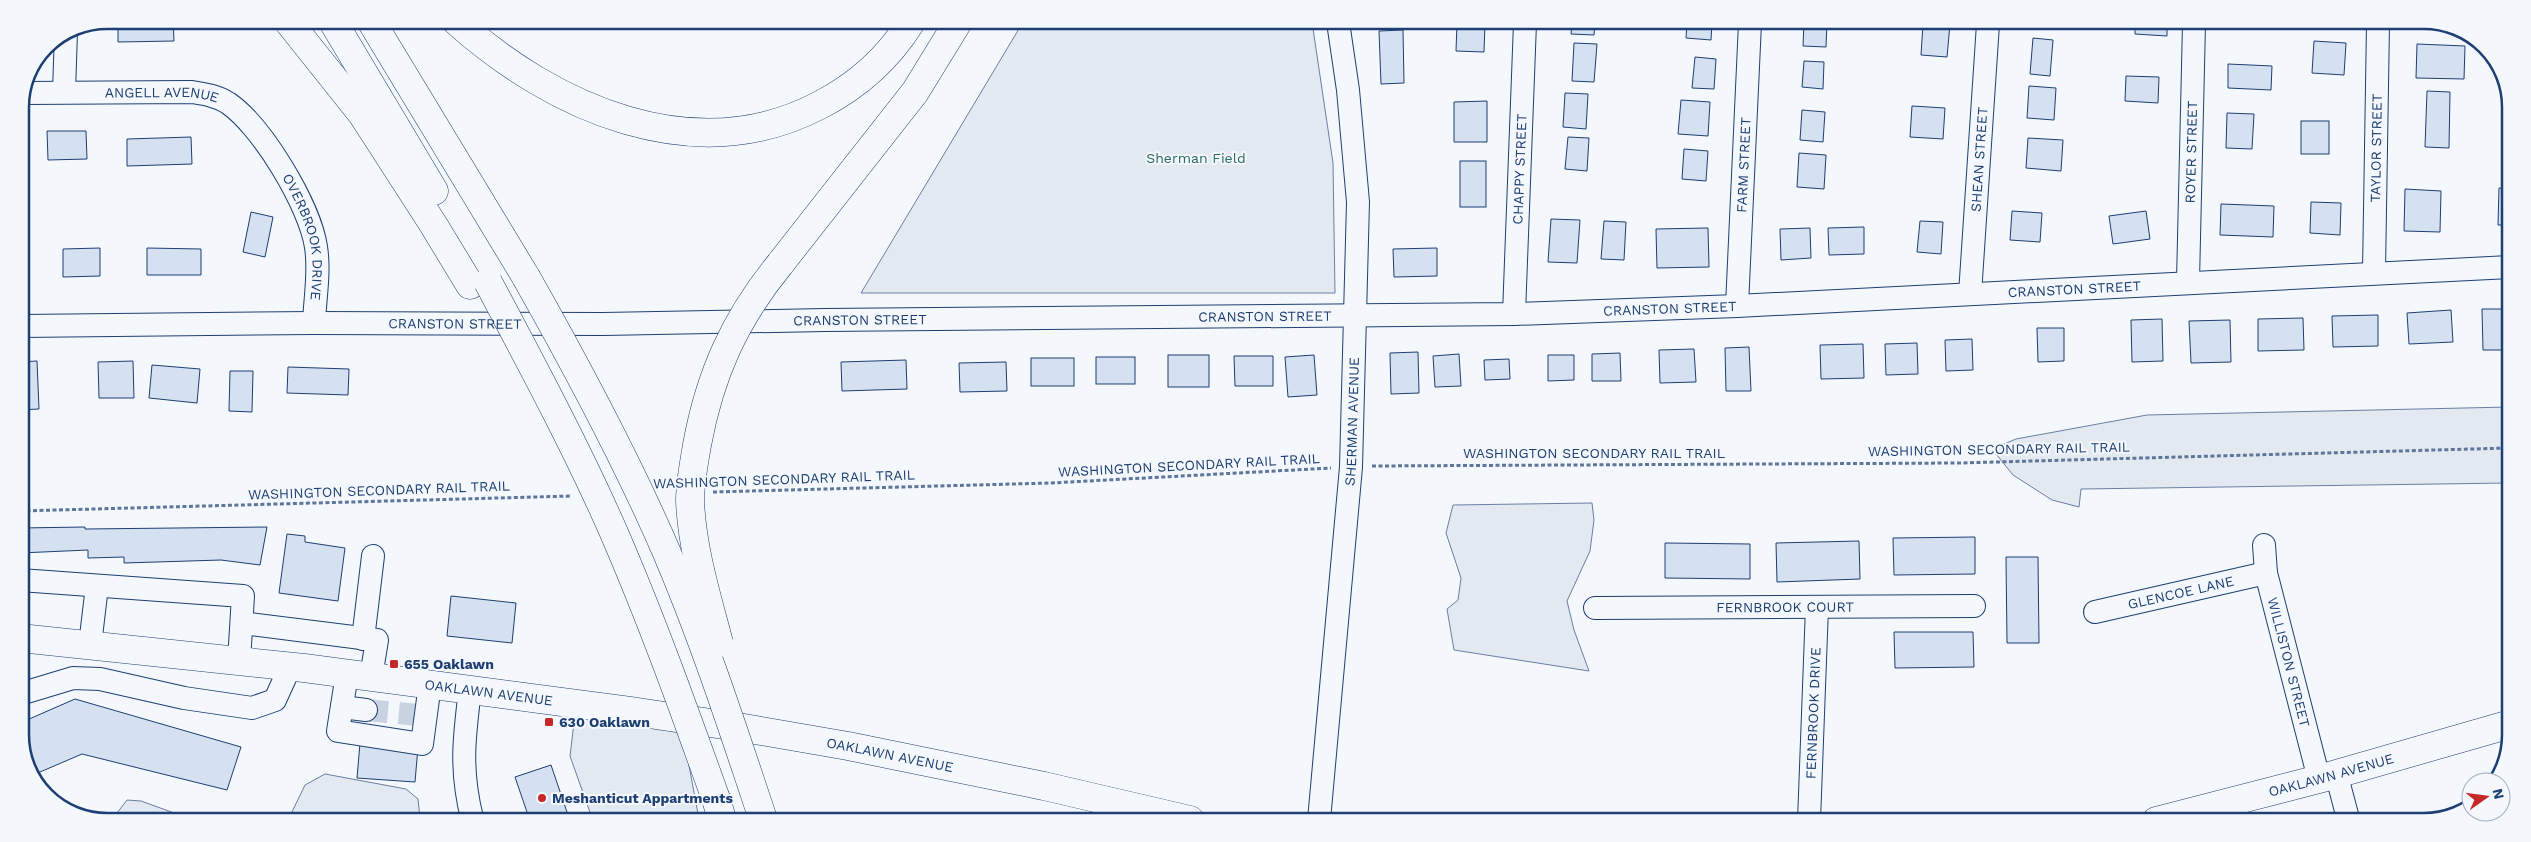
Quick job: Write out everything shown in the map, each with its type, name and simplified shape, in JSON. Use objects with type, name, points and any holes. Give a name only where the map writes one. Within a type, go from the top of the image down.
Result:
[{"type":"main road","points":[[294,29],[362,114],[419,201],[479,283]]},
{"type":"main road","points":[[337,29],[479,283],[574,447],[639,591],[719,809]]},
{"type":"main road","points":[[377,29],[526,277],[579,371],[666,552],[716,676],[761,813]]},
{"type":"main road","points":[[465,29],[479,41],[522,70],[558,91],[598,110],[646,126],[673,131],[721,134],[766,127],[788,120],[830,100],[871,70],[890,51],[906,29]]},
{"type":"main road","points":[[761,813],[707,598],[696,545],[690,500],[699,434],[722,356],[746,310],[915,92],[954,29]]},
{"type":"main road","name":"OAKLAWN AVENUE","points":[[29,639],[288,666],[630,711],[848,746],[1044,786],[1138,813]]},
{"type":"main road","name":"OAKLAWN AVENUE","points":[[2190,813],[2502,726]]},
{"type":"street","name":"SHERMAN AVENUE","points":[[1321,813],[1350,467],[1358,202],[1350,108],[1339,29]]},
{"type":"street","name":"CHAPPY STREET","points":[[1514,314],[1525,29]]},
{"type":"street","name":"FARM STREET","points":[[1737,306],[1750,29]]},
{"type":"street","name":"SHEAN STREET","points":[[1970,294],[1988,29]]},
{"type":"street","name":"ROYER STREET","points":[[2188,282],[2194,29]]},
{"type":"street","name":"TAYLOR STREET","points":[[2374,272],[2378,29]]},
{"type":"street","points":[[64,92],[66,41]]},
{"type":"street","name":"ANGELL AVENUE","points":[[30,94],[148,91],[192,92],[211,95],[227,102],[242,115],[274,156]]},
{"type":"street","name":"OVERBROOK DRIVE","points":[[274,156],[298,194],[310,220],[318,264],[314,322]]},
{"type":"street","name":"CRANSTON STREET","points":[[29,326],[314,322],[603,324],[825,320],[1354,317],[1514,314],[1737,306],[2374,272],[2502,267]]},
{"type":"street","name":"WILLISTON STREET","points":[[2264,545],[2266,573],[2328,776],[2345,813]]},
{"type":"street","points":[[363,639],[373,556]]},
{"type":"street","name":"GLENCOE LANE","points":[[2095,612],[2266,573]]},
{"type":"street","points":[[29,581],[243,596],[240,661]]},
{"type":"street","points":[[97,586],[95,646],[100,679]]},
{"type":"street","name":"FERNBROOK COURT","points":[[1595,608],[1974,606]]},
{"type":"street","name":"FERNBROOK DRIVE","points":[[1809,813],[1817,607]]},
{"type":"street","points":[[242,623],[377,640],[342,707],[338,731],[422,744],[422,716],[430,684]]},
{"type":"street","points":[[29,691],[73,678],[100,679],[184,698],[252,708],[275,700],[288,666],[292,630]]},
{"type":"street","points":[[470,690],[463,755],[464,788],[471,813]]},
{"type":"street","points":[[342,707],[366,710]]},
{"type":"path","name":"WASHINGTON SECONDARY RAIL TRAIL","points":[[703,492],[1051,483],[1350,467],[1959,463],[2502,448]]},
{"type":"path","name":"WASHINGTON SECONDARY RAIL TRAIL","points":[[29,511],[573,496]]},
{"type":"green space","name":"Sherman Field","points":[[1019,29],[1313,29],[1333,163],[1335,293],[861,293]]},
{"type":"green space","points":[[2502,407],[2502,483],[2081,489],[2079,507],[2052,500],[2013,475],[1992,449],[2016,439],[2147,415]]},
{"type":"green space","points":[[1592,503],[1594,520],[1590,551],[1567,601],[1574,630],[1589,671],[1454,650],[1447,609],[1458,600],[1461,578],[1446,533],[1453,505]]},
{"type":"green space","points":[[576,706],[668,718],[685,744],[698,813],[590,813],[570,756]]},
{"type":"green space","points":[[325,774],[406,789],[418,799],[419,813],[291,813],[305,785]]},
{"type":"green space","points":[[127,800],[141,801],[174,813],[117,813]]},
{"type":"building","points":[[118,29],[173,29],[174,41],[118,42]]},
{"type":"building","points":[[1457,29],[1485,29],[1484,52],[1456,51]]},
{"type":"building","points":[[1571,29],[1594,29],[1594,35],[1571,34]]},
{"type":"building","points":[[1687,29],[1712,29],[1711,40],[1686,38]]},
{"type":"building","points":[[1804,29],[1827,29],[1826,47],[1803,46]]},
{"type":"building","points":[[1923,29],[1950,29],[1947,57],[1921,55]]},
{"type":"building","points":[[2135,29],[2167,29],[2167,36],[2135,34]]},
{"type":"building","points":[[1403,30],[1404,83],[1381,84],[1379,31]]},
{"type":"building","points":[[2033,38],[2053,40],[2050,76],[2030,74]]},
{"type":"building","points":[[2314,41],[2346,43],[2344,75],[2312,73]]},
{"type":"building","points":[[1574,43],[1597,44],[1594,82],[1572,81]]},
{"type":"building","points":[[2417,44],[2465,46],[2464,79],[2416,78]]},
{"type":"building","points":[[1695,57],[1716,59],[1714,89],[1692,88]]},
{"type":"building","points":[[1804,61],[1824,62],[1823,89],[1802,87]]},
{"type":"building","points":[[2228,64],[2272,66],[2271,90],[2228,88]]},
{"type":"building","points":[[2126,76],[2159,77],[2158,103],[2125,101]]},
{"type":"building","points":[[2029,86],[2056,88],[2054,120],[2027,118]]},
{"type":"building","points":[[2427,91],[2450,92],[2449,148],[2425,147]]},
{"type":"building","points":[[1565,93],[1588,94],[1586,129],[1563,127]]},
{"type":"building","points":[[1681,100],[1710,102],[1708,136],[1678,134]]},
{"type":"building","points":[[1487,101],[1487,142],[1454,142],[1454,102]]},
{"type":"building","points":[[1912,106],[1945,108],[1943,139],[1910,137]]},
{"type":"building","points":[[1802,110],[1825,112],[1823,142],[1800,140]]},
{"type":"building","points":[[2227,113],[2254,114],[2252,149],[2226,148]]},
{"type":"building","points":[[2301,121],[2329,121],[2329,154],[2301,154]]},
{"type":"building","points":[[47,131],[86,131],[87,159],[48,160]]},
{"type":"building","points":[[191,137],[192,164],[127,166],[127,139]]},
{"type":"building","points":[[1568,137],[1589,138],[1587,171],[1565,169]]},
{"type":"building","points":[[2028,138],[2063,140],[2061,171],[2026,168]]},
{"type":"building","points":[[1684,149],[1708,151],[1706,181],[1682,179]]},
{"type":"building","points":[[1799,153],[1826,155],[1824,189],[1797,187]]},
{"type":"building","points":[[1460,161],[1486,161],[1486,207],[1460,207]]},
{"type":"building","points":[[2499,188],[2502,188],[2502,225],[2498,225]]},
{"type":"building","points":[[2405,189],[2441,191],[2440,232],[2404,231]]},
{"type":"building","points":[[2311,202],[2341,203],[2340,235],[2310,233]]},
{"type":"building","points":[[2221,204],[2274,206],[2273,237],[2220,235]]},
{"type":"building","points":[[2012,211],[2042,213],[2040,242],[2010,240]]},
{"type":"building","points":[[2146,211],[2150,239],[2113,244],[2109,216]]},
{"type":"building","points":[[251,212],[273,217],[265,257],[243,252]]},
{"type":"building","points":[[1551,219],[1580,220],[1577,263],[1548,262]]},
{"type":"building","points":[[1604,221],[1626,222],[1624,260],[1601,259]]},
{"type":"building","points":[[1920,221],[1943,222],[1941,254],[1917,252]]},
{"type":"building","points":[[1864,227],[1864,254],[1829,255],[1828,228]]},
{"type":"building","points":[[1708,228],[1709,267],[1657,268],[1656,229]]},
{"type":"building","points":[[1810,228],[1811,258],[1781,260],[1780,229]]},
{"type":"building","points":[[100,248],[100,276],[63,277],[63,249]]},
{"type":"building","points":[[147,248],[201,249],[201,275],[147,275]]},
{"type":"building","points":[[1437,248],[1437,276],[1394,277],[1393,249]]},
{"type":"building","points":[[2482,309],[2502,309],[2502,350],[2483,350]]},
{"type":"building","points":[[2451,310],[2453,342],[2409,344],[2407,313]]},
{"type":"building","points":[[2378,315],[2378,346],[2333,347],[2332,316]]},
{"type":"building","points":[[2303,318],[2304,350],[2258,351],[2258,319]]},
{"type":"building","points":[[2162,319],[2163,361],[2132,362],[2131,320]]},
{"type":"building","points":[[2230,320],[2231,362],[2191,363],[2189,321]]},
{"type":"building","points":[[2037,328],[2064,328],[2064,361],[2038,362]]},
{"type":"building","points":[[1972,339],[1973,370],[1946,371],[1945,340]]},
{"type":"building","points":[[1917,343],[1918,374],[1886,375],[1885,344]]},
{"type":"building","points":[[1863,344],[1864,378],[1821,379],[1820,345]]},
{"type":"building","points":[[1749,347],[1751,391],[1726,391],[1725,348]]},
{"type":"building","points":[[1694,349],[1696,382],[1660,383],[1659,350]]},
{"type":"building","points":[[1418,352],[1419,393],[1391,394],[1390,353]]},
{"type":"building","points":[[1620,353],[1621,381],[1592,381],[1592,354]]},
{"type":"building","points":[[1459,354],[1461,386],[1435,387],[1433,356]]},
{"type":"building","points":[[1168,355],[1209,355],[1209,387],[1168,387]]},
{"type":"building","points":[[1314,355],[1317,395],[1288,397],[1285,357]]},
{"type":"building","points":[[1548,355],[1574,355],[1574,380],[1548,381]]},
{"type":"building","points":[[1234,356],[1273,356],[1273,386],[1235,386]]},
{"type":"building","points":[[1096,357],[1135,357],[1135,384],[1096,384]]},
{"type":"building","points":[[1031,358],[1074,358],[1074,386],[1031,386]]},
{"type":"building","points":[[1509,359],[1510,379],[1485,380],[1484,360]]},
{"type":"building","points":[[906,360],[907,389],[842,391],[841,362]]},
{"type":"building","points":[[29,361],[37,361],[39,409],[29,410]]},
{"type":"building","points":[[133,361],[134,398],[99,398],[98,362]]},
{"type":"building","points":[[1006,362],[1007,391],[960,392],[959,363]]},
{"type":"building","points":[[152,365],[200,369],[197,403],[149,398]]},
{"type":"building","points":[[288,367],[349,369],[348,395],[287,393]]},
{"type":"building","points":[[230,371],[253,371],[252,412],[229,411]]},
{"type":"building","points":[[267,527],[260,565],[221,560],[124,563],[124,557],[88,558],[88,550],[29,553],[29,528]]},
{"type":"building","points":[[287,534],[305,536],[305,542],[345,548],[338,601],[279,593]]},
{"type":"building","points":[[1975,537],[1975,574],[1894,575],[1893,538]]},
{"type":"building","points":[[1859,541],[1860,579],[1777,582],[1776,543]]},
{"type":"building","points":[[1665,543],[1750,544],[1750,579],[1665,578]]},
{"type":"building","points":[[2006,557],[2038,557],[2039,643],[2007,643]]},
{"type":"building","points":[[451,596],[516,603],[512,643],[447,636]]},
{"type":"building","points":[[1894,632],[1973,632],[1974,667],[1895,668]]},
{"type":"building","points":[[75,699],[241,747],[227,790],[82,754],[38,773],[30,750],[29,719]]},
{"type":"building","points":[[360,743],[418,747],[415,782],[357,778]]},
{"type":"building","name":"Meshanticut Appartments","points":[[551,765],[567,813],[527,813],[515,777]]},
{"type":"tunnel","points":[[366,710],[418,715]]},
{"type":"place","name":"655 Oaklawn","points":[[394,664]]},
{"type":"place","name":"630 Oaklawn","points":[[549,722]]},
{"type":"place","name":"Meshanticut Appartments","points":[[542,798]]}]
